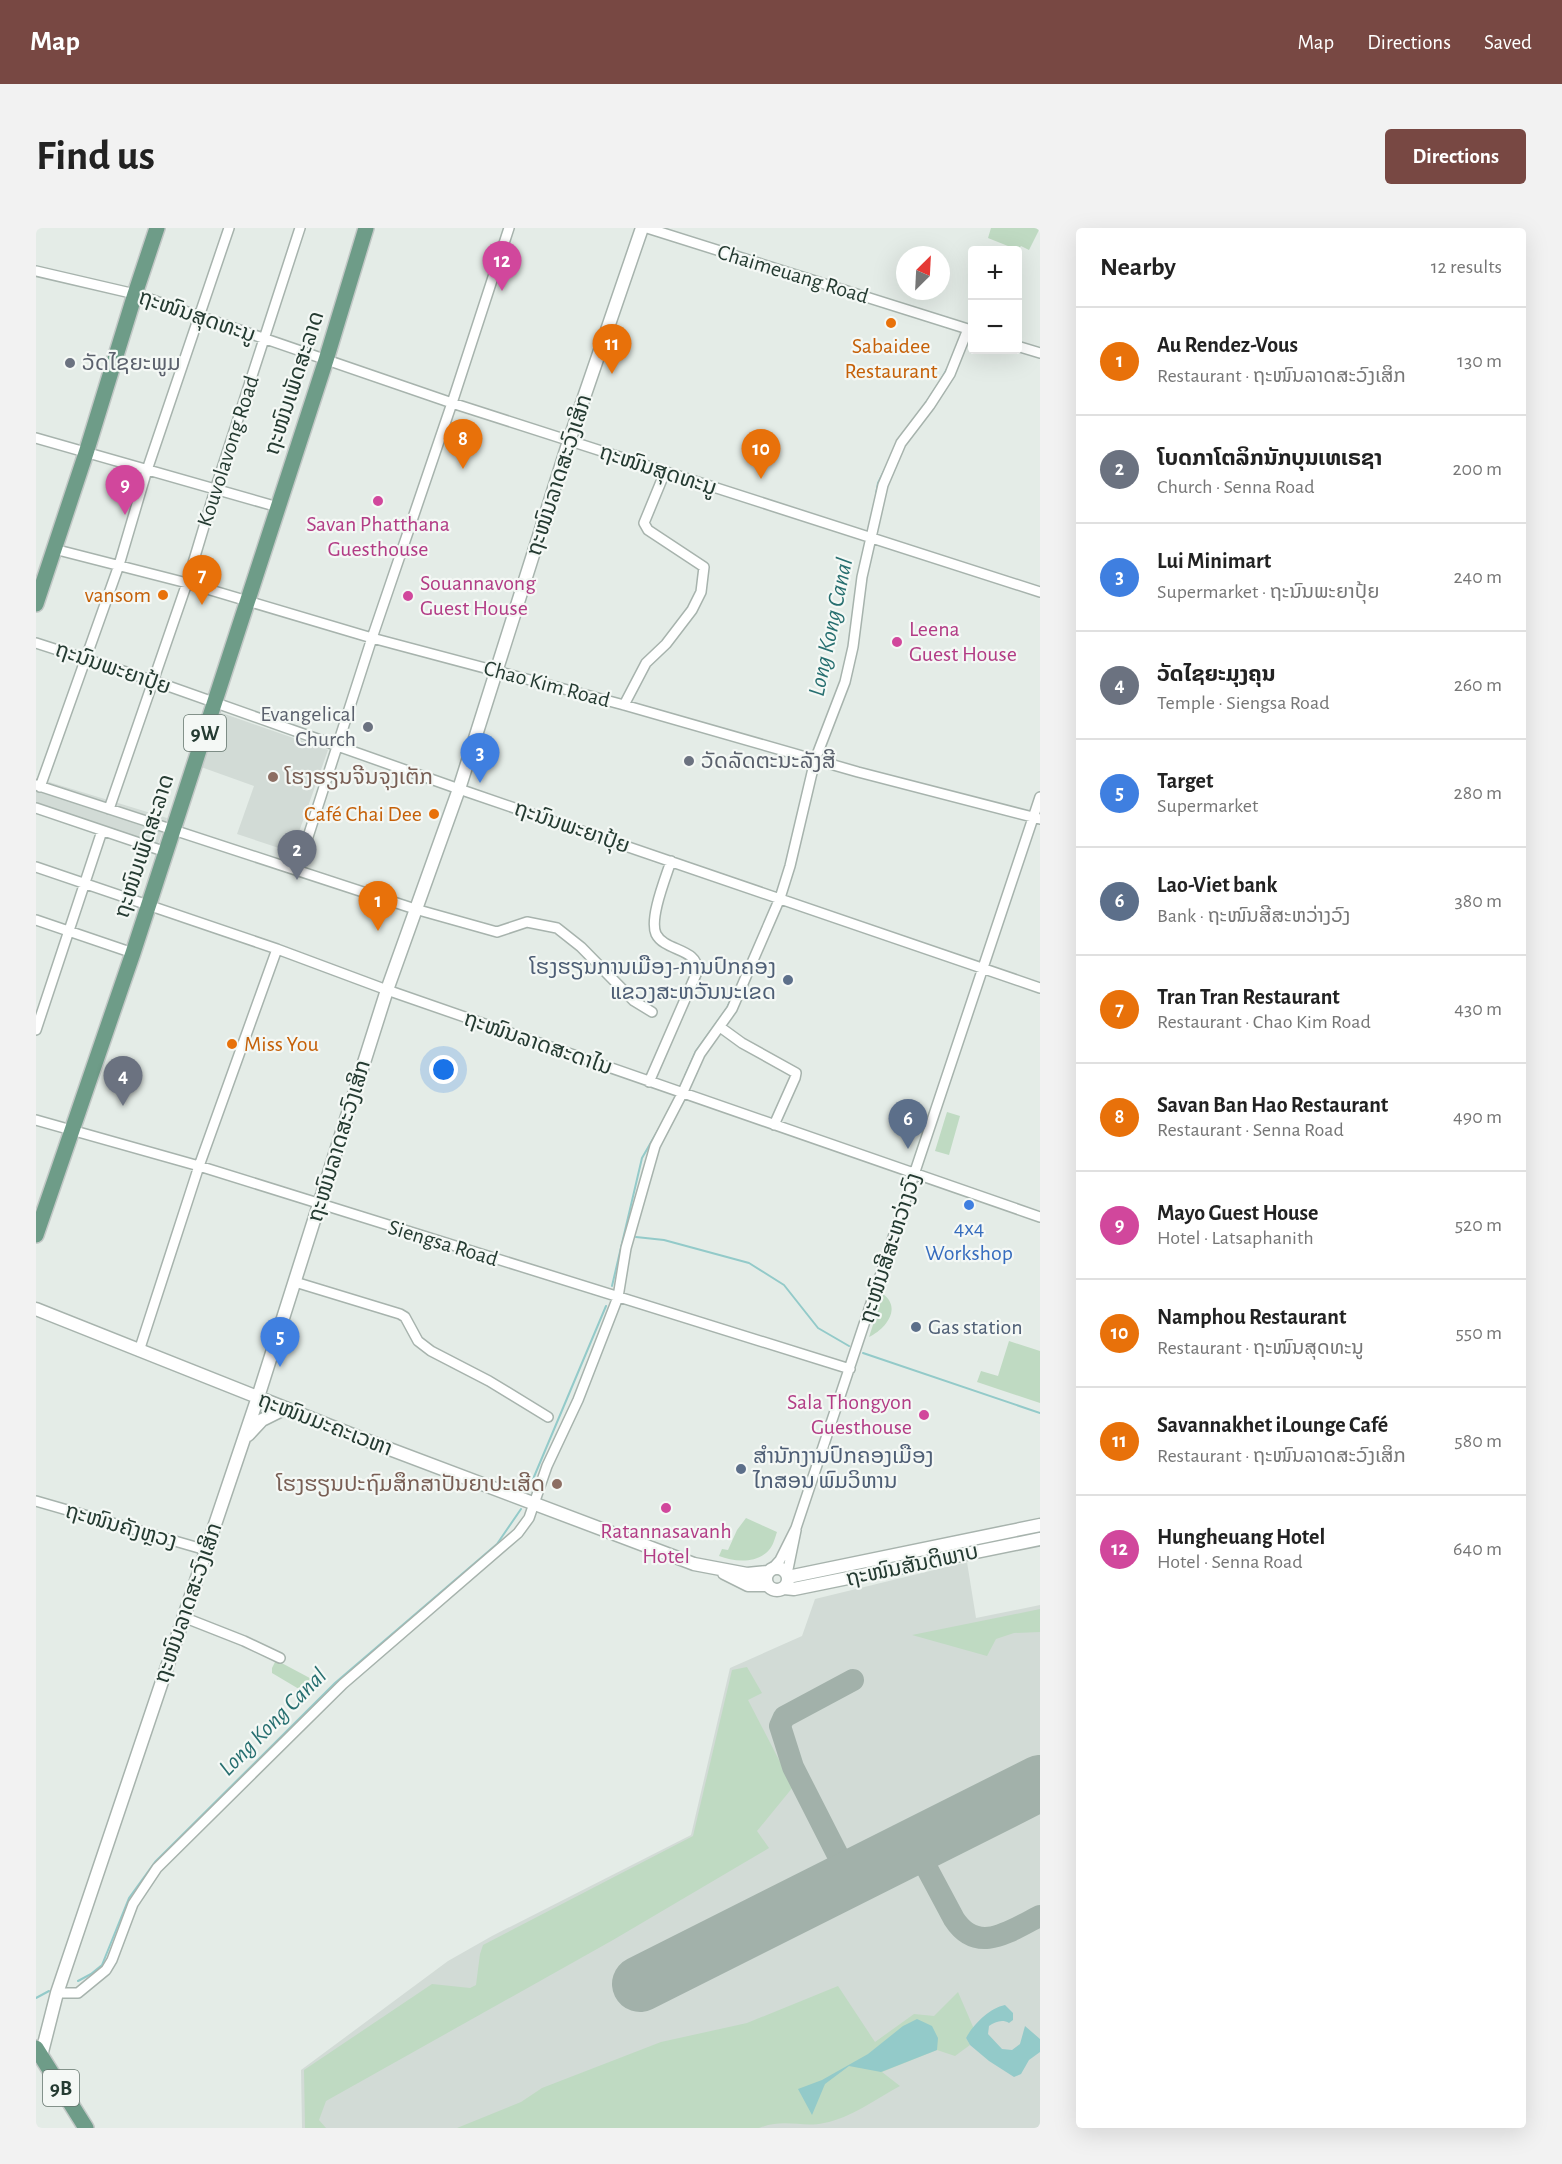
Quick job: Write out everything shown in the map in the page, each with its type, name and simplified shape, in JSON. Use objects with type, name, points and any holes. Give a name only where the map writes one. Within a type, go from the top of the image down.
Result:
[{"type":"main road","points":[[36,604],[158,228]]},
{"type":"main road","name":"ຖະໜົນເພັດສະລາດ","points":[[36,1235],[133,953],[326,360],[366,228]]},
{"type":"main road","name":"9B","points":[[39,2052],[87,2128]]},
{"type":"street","points":[[229,228],[147,470],[119,565],[87,658],[38,786],[415,909],[497,932],[527,922],[557,928],[581,947],[634,1001],[652,1012]]},
{"type":"street","name":"Kouvolavong Road","points":[[109,809],[187,584],[215,489],[300,228]]},
{"type":"street","points":[[297,871],[508,228]]},
{"type":"street","name":"ຖະໜົນລາດສະວົງເສິກ","points":[[39,2052],[183,1617],[244,1441],[387,990],[459,789],[569,441],[642,228]]},
{"type":"street","name":"Chaimeuang Road","points":[[647,228],[968,328]]},
{"type":"street","name":"ຖະໜົນສຸດທະນູ","points":[[36,271],[135,294],[452,403],[1040,592]]},
{"type":"street","points":[[57,1993],[78,1993],[106,1970],[133,1904],[157,1868],[344,1684],[518,1533],[529,1518],[547,1466],[578,1400],[618,1297],[626,1248],[655,1146],[700,1054],[732,1009],[780,898],[790,866],[815,760],[845,682],[870,538],[882,485],[901,443],[950,374],[968,334]]},
{"type":"street","points":[[1022,348],[1040,353]]},
{"type":"street","points":[[36,438],[278,507]]},
{"type":"street","points":[[624,705],[646,663],[692,610],[702,586],[704,567],[648,530],[644,523],[665,472]]},
{"type":"street","name":"Chao Kim Road","points":[[54,549],[187,584],[372,638],[624,705],[815,760],[1037,818]]},
{"type":"street","name":"ຖະນົນພະຍາປຸ້ຍ","points":[[36,643],[154,681],[459,789],[1040,988]]},
{"type":"street","name":"ຖະໜົນສີສະຫວ່າງວົງ","points":[[796,1528],[982,968],[1037,818],[1040,797]]},
{"type":"street","points":[[36,808],[166,852]]},
{"type":"street","points":[[36,1030],[102,831]]},
{"type":"street","points":[[649,1082],[698,966],[694,958],[663,942],[656,933],[657,905],[670,861]]},
{"type":"street","name":"ຖະໜົນລາດສະດາໄນ","points":[[36,867],[277,949],[682,1094],[1040,1217]]},
{"type":"street","points":[[36,920],[133,953]]},
{"type":"street","points":[[139,1351],[199,1166],[277,949]]},
{"type":"street","points":[[720,1027],[795,1073],[795,1078],[774,1125]]},
{"type":"street","name":"Siengsa Road","points":[[36,1120],[72,1128],[199,1166],[850,1369]]},
{"type":"street","points":[[295,1282],[400,1314],[405,1317],[418,1341],[431,1351],[489,1380],[548,1417]]},
{"type":"street","name":"ຖະໜົນມະຄະເວຫາ","points":[[36,1309],[363,1439],[694,1563],[747,1574],[770,1571]]},
{"type":"street","points":[[244,1441],[250,1431],[262,1420],[286,1408]]},
{"type":"street","name":"ຖະໜົນຄັງຫຼວງ","points":[[36,1501],[206,1550]]},
{"type":"street","name":"ຖະໜົນສັນຕິພາບ","points":[[1040,1525],[786,1580],[794,1589],[1040,1539]]},
{"type":"street","points":[[767,1585],[765,1578],[780,1560],[796,1528]]},
{"type":"street","points":[[718,1568],[726,1575],[748,1585],[767,1585],[777,1590],[786,1580],[796,1528]]},
{"type":"street","points":[[770,1571],[781,1569],[786,1580]]},
{"type":"street","points":[[183,1617],[280,1658]]},
{"type":"shaded area","name":"ໂຮງຮຽນຈີນຈຸງເຕັກ","points":[[219,712],[328,750],[294,846],[288,851],[237,834],[254,786],[201,767]]},
{"type":"shaded area","points":[[36,778],[167,818],[156,850],[36,812]]},
{"type":"shaded area","points":[[967,1562],[976,1618],[1040,1605],[1040,2128],[302,2128],[301,2070],[448,1961],[492,1936],[691,1835],[730,1668],[802,1636],[815,1599]]},
{"type":"green space","points":[[991,228],[1040,228],[1029,250],[1022,246],[1008,246],[988,238]]},
{"type":"green space","points":[[947,1112],[960,1116],[949,1155],[935,1151]]},
{"type":"green space","points":[[883,1294],[891,1306],[890,1318],[881,1329],[869,1337]]},
{"type":"green space","points":[[1009,1341],[1040,1351],[1040,1403],[977,1382],[981,1371],[998,1376]]},
{"type":"green space","points":[[746,1518],[777,1532],[770,1548],[764,1555],[752,1560],[731,1560],[719,1556],[722,1549],[728,1550],[737,1530]]},
{"type":"green space","points":[[1040,1609],[1040,1632],[1014,1633],[996,1639],[987,1656],[912,1635]]},
{"type":"green space","points":[[276,1660],[321,1684],[309,1695],[272,1673]]},
{"type":"green space","points":[[747,1667],[762,1693],[748,1700],[793,1787],[757,1831],[769,1848],[613,1940],[326,2101],[319,2120],[326,2128],[305,2128],[304,2070],[432,1984],[470,1988],[476,1985],[483,1945],[693,1836],[732,1670]]},
{"type":"green space","points":[[838,1986],[875,2042],[914,2014],[934,2016],[958,1992],[974,2029],[966,2038],[970,2045],[955,2056],[937,2050],[882,2072],[900,2086],[854,2113],[824,2123],[785,2123],[759,2128],[457,2128],[521,2102],[542,2088],[661,2042],[747,2023]]},
{"type":"water","points":[[1005,2005],[1013,2013],[1013,2020],[1009,2023],[996,2022],[989,2026],[988,2034],[1002,2049],[1012,2050],[1020,2044],[1025,2026],[1040,2039],[1040,2052],[1029,2060],[1021,2074],[1014,2077],[989,2061],[970,2045],[966,2038],[982,2018]]},
{"type":"water","points":[[917,2019],[932,2026],[938,2038],[937,2050],[881,2072],[849,2066],[825,2084],[812,2115],[798,2089],[822,2080],[868,2054],[903,2026]]},
{"type":"waterway","name":"Long Kong Canal","points":[[942,378],[948,367]]},
{"type":"waterway","name":"Long Kong Canal","points":[[919,413],[939,383]]},
{"type":"waterway","name":"Long Kong Canal","points":[[876,494],[878,483],[888,463]]},
{"type":"waterway","name":"Long Kong Canal","points":[[785,869],[789,851]]},
{"type":"waterway","name":"Long Kong Canal","points":[[685,1076],[696,1051],[727,1008],[739,982]]},
{"type":"waterway","name":"Long Kong Canal","points":[[612,1286],[642,1158],[665,1118]]},
{"type":"waterway","points":[[636,1237],[664,1240],[749,1263],[784,1285],[818,1328],[849,1346]]},
{"type":"waterway","name":"Long Kong Canal","points":[[528,1491],[606,1306]]},
{"type":"waterway","points":[[863,1353],[1040,1413]]},
{"type":"waterway","name":"Long Kong Canal","points":[[78,1981],[102,1965],[129,1898],[155,1862],[335,1683],[497,1544],[521,1509]]},
{"type":"waterway","name":"Long Kong Canal","points":[[36,1998],[49,1991]]},
{"type":"taxiway","points":[[850,1879],[793,1767],[780,1726],[784,1717],[853,1680]]},
{"type":"taxiway","points":[[915,1846],[954,1919],[963,1930],[973,1936],[995,1937],[1040,1916]]},
{"type":"runway","points":[[640,1984],[1040,1783]]},
{"type":"place","name":"Hungheuang Hotel","points":[[502,291]]},
{"type":"place","name":"Sabaidee Restaurant","points":[[891,323]]},
{"type":"place","name":"ວັດໄຊຍະພູມ","points":[[70,363]]},
{"type":"place","name":"Savannakhet iLounge Café","points":[[612,374]]},
{"type":"place","name":"Savan Ban Hao Restaurant","points":[[463,469]]},
{"type":"place","name":"Namphou Restaurant","points":[[761,479]]},
{"type":"place","name":"Savan Phatthana Guesthouse","points":[[378,501]]},
{"type":"place","name":"Mayo Guest House","points":[[125,515]]},
{"type":"place","name":"vansom","points":[[163,595]]},
{"type":"place","name":"Souannavong Guest House","points":[[408,596]]},
{"type":"place","name":"Tran Tran Restaurant","points":[[202,605]]},
{"type":"place","name":"Leena Guest House","points":[[897,642]]},
{"type":"place","name":"Evangelical Church","points":[[368,727]]},
{"type":"place","name":"ວັດລັດຕະນະລັງສີ","points":[[689,761]]},
{"type":"place","name":"ໂຮງຮຽນຈີນຈຸງເຕັກ","points":[[273,777]]},
{"type":"place","name":"Lui Minimart","points":[[480,783]]},
{"type":"place","name":"Café Chai Dee","points":[[434,814]]},
{"type":"place","name":"ໂບດກາໂຕລິກນັກບຸນເທເຣຊາ","points":[[297,880]]},
{"type":"place","name":"Au Rendez-Vous","points":[[378,931]]},
{"type":"place","name":"ໂຮງຮຽນການເມືອງ-ການປົກຄອງ ແຂວງສະຫວັນນະເຂດ","points":[[788,980]]},
{"type":"place","name":"Miss You","points":[[232,1044]]},
{"type":"place","name":"ວັດໄຊຍະມຸງຄຸນ","points":[[123,1106]]},
{"type":"place","name":"Lao-Viet bank","points":[[908,1149]]},
{"type":"place","name":"4x4 Workshop","points":[[969,1205]]},
{"type":"place","name":"Gas station","points":[[916,1327]]},
{"type":"place","name":"Target","points":[[280,1367]]},
{"type":"place","name":"Sala Thongyon Guesthouse","points":[[924,1415]]},
{"type":"place","name":"ສຳນັກງານປົກຄອງເມືອງ ໄກສອນ ພົມວິຫານ","points":[[741,1469]]},
{"type":"place","name":"ໂຮງຮຽນປະຖົມສຶກສາປັນຍາປະເສີດ","points":[[557,1484]]},
{"type":"place","name":"Ratannasavanh Hotel","points":[[666,1508]]}]
